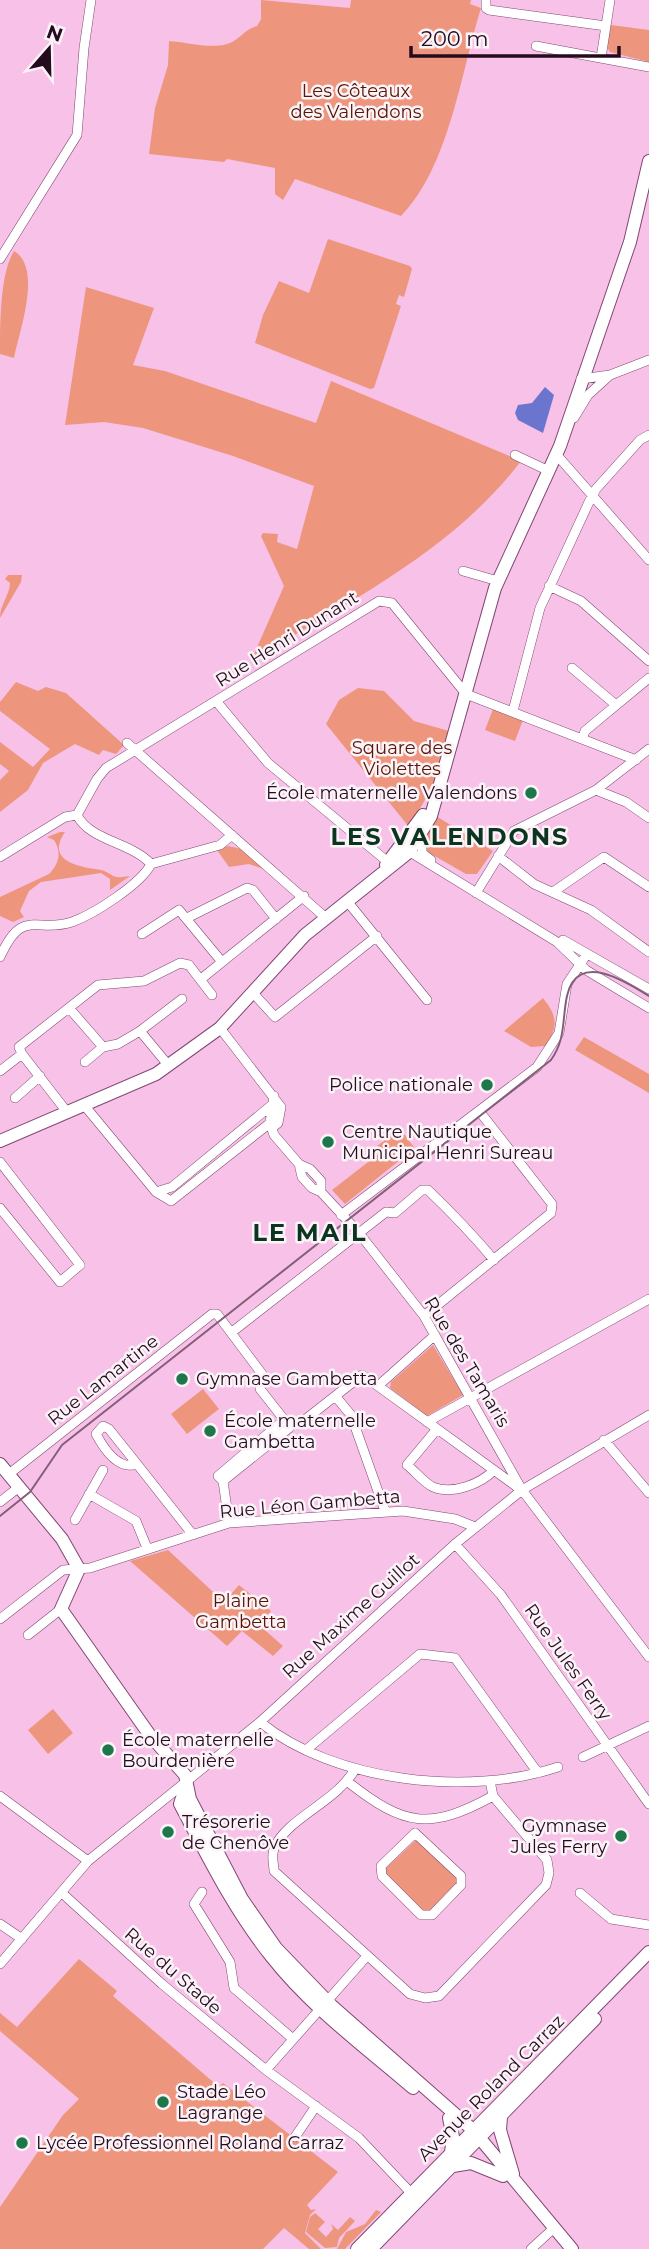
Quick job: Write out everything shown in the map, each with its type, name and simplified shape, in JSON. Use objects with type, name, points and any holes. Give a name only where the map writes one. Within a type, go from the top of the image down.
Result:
[{"type":"main road","points":[[0,1141],[169,1066],[220,1028],[254,994],[305,935],[407,849],[440,790],[498,581],[562,438],[581,384],[589,335],[603,313],[630,242],[649,161]]},
{"type":"main road","points":[[374,878],[388,862],[407,849]]},
{"type":"main road","points":[[0,1464],[62,1539],[79,1569],[61,1609],[149,1734],[185,1775],[187,1784],[180,1804],[235,1906],[271,1957],[474,2137],[572,2249]]},
{"type":"main road","name":"Avenue Roland Carraz","points":[[495,2116],[649,1952]]},
{"type":"main road","name":"Avenue Roland Carraz","points":[[371,2249],[452,2159],[649,1964]]},
{"type":"main road","points":[[453,2117],[495,2116],[516,2185]]},
{"type":"main road","points":[[453,2117],[452,2159],[471,2163],[503,2176],[516,2185]]},
{"type":"main road","points":[[474,2137],[503,2176]]},
{"type":"main road","name":"Avenue Roland Carraz","points":[[357,2249],[411,2193],[452,2159]]},
{"type":"street","points":[[0,259],[77,135],[84,48],[92,0]]},
{"type":"street","points":[[486,0],[486,8],[489,10],[606,26]]},
{"type":"street","points":[[601,58],[610,0]]},
{"type":"street","points":[[536,46],[649,67]]},
{"type":"street","points":[[581,384],[649,360]]},
{"type":"street","points":[[581,384],[610,375]]},
{"type":"street","points":[[562,438],[581,384]]},
{"type":"street","points":[[513,711],[541,608],[593,494],[640,440],[649,435]]},
{"type":"street","points":[[556,454],[649,560]]},
{"type":"street","points":[[515,456],[549,471]]},
{"type":"street","points":[[463,571],[498,581]]},
{"type":"street","points":[[550,586],[581,601],[649,661]]},
{"type":"street","name":"Rue Henri Dunant","points":[[77,815],[101,773],[379,601],[391,603],[466,694]]},
{"type":"street","points":[[572,668],[616,705]]},
{"type":"street","points":[[583,737],[585,731],[649,678]]},
{"type":"street","points":[[466,694],[583,737],[636,760]]},
{"type":"street","points":[[216,701],[268,763],[388,862]]},
{"type":"street","points":[[127,743],[326,918]]},
{"type":"street","points":[[477,891],[514,831],[596,790],[615,778],[649,749]]},
{"type":"street","points":[[615,778],[617,790],[626,802]]},
{"type":"street","points":[[596,790],[626,802],[649,818]]},
{"type":"street","points":[[0,857],[65,817],[77,815],[82,826],[132,849],[151,864]]},
{"type":"street","points":[[423,822],[422,853],[568,949],[579,964],[649,1007]]},
{"type":"street","points":[[0,957],[9,938],[19,929],[33,923],[63,923],[79,919],[143,878],[151,864],[220,845],[232,835]]},
{"type":"street","points":[[407,849],[438,865]]},
{"type":"street","points":[[407,849],[649,989]]},
{"type":"street","points":[[498,856],[534,884],[591,910],[649,952]]},
{"type":"street","points":[[553,892],[604,857],[649,887]]},
{"type":"street","points":[[187,918],[247,888],[253,890],[276,919]]},
{"type":"street","points":[[201,979],[304,896]]},
{"type":"street","points":[[347,901],[427,1000]]},
{"type":"street","points":[[142,934],[174,910],[180,911],[222,962]]},
{"type":"street","points":[[254,994],[275,1017],[377,936]]},
{"type":"street","points":[[341,1214],[537,1067],[549,1052],[561,1026],[564,993],[587,954]]},
{"type":"street","points":[[67,1112],[19,1047],[98,985],[144,981],[180,963],[189,965],[212,995]]},
{"type":"street","points":[[85,1062],[103,1047],[118,1044],[140,1031],[182,999]]},
{"type":"street","points":[[69,1008],[103,1047]]},
{"type":"street","points":[[84,1104],[156,1192],[171,1201],[278,1123],[281,1107],[220,1028]]},
{"type":"street","points":[[140,1031],[169,1066]]},
{"type":"street","points":[[0,1072],[22,1054]]},
{"type":"street","points":[[15,1098],[40,1076]]},
{"type":"street","points":[[156,1192],[172,1187],[274,1100]]},
{"type":"street","points":[[424,1316],[551,1213],[552,1204],[480,1112]]},
{"type":"street","name":"Rue des Tamaris","points":[[272,1125],[274,1135],[299,1164],[302,1177],[312,1188],[321,1192],[359,1233],[424,1316],[522,1490]]},
{"type":"street","points":[[0,1162],[80,1265],[60,1282],[0,1208]]},
{"type":"street","points":[[229,1523],[223,1481],[289,1428],[260,1388],[262,1374],[232,1332],[386,1212],[395,1213],[422,1190],[428,1190],[449,1214],[460,1219],[494,1260]]},
{"type":"street","points":[[427,1422],[649,1299]]},
{"type":"street","name":"Rue Lamartine","points":[[9,1474],[212,1314],[217,1314],[232,1332]]},
{"type":"street","points":[[378,1386],[435,1335]]},
{"type":"street","points":[[287,1422],[302,1422],[362,1375],[522,1490],[649,1657]]},
{"type":"street","points":[[336,1397],[351,1415],[385,1511]]},
{"type":"street","name":"Rue Maxime Guillot","points":[[0,1964],[88,1861],[187,1784],[260,1722],[475,1527],[522,1490],[649,1415]]},
{"type":"street","name":"Rue Lamartine","points":[[137,1464],[127,1467],[118,1463],[96,1434],[99,1428],[109,1429],[137,1464],[193,1535]]},
{"type":"street","points":[[437,1429],[407,1465],[433,1487],[454,1489],[484,1480],[494,1470]]},
{"type":"street","points":[[604,1440],[649,1493]]},
{"type":"street","points":[[75,1520],[103,1470]]},
{"type":"street","points":[[0,1502],[19,1487]]},
{"type":"street","points":[[89,1494],[135,1521],[147,1548]]},
{"type":"street","name":"Rue Léon Gambetta","points":[[0,1619],[63,1570],[79,1569],[229,1523],[385,1511],[431,1514],[475,1527]]},
{"type":"street","name":"Rue Jules Ferry","points":[[455,1544],[501,1595],[649,1804]]},
{"type":"street","points":[[29,1635],[61,1609]]},
{"type":"street","points":[[306,1750],[420,1654],[455,1658],[538,1773]]},
{"type":"street","points":[[260,1722],[306,1750],[355,1769],[428,1780],[490,1781],[558,1767]]},
{"type":"street","points":[[583,1757],[649,1726]]},
{"type":"street","points":[[355,1769],[348,1782],[280,1837],[272,1852],[274,1871],[410,1994],[425,1998],[439,1996],[546,1885],[549,1873],[547,1860],[493,1796],[490,1781]]},
{"type":"street","points":[[348,1782],[383,1809],[415,1820],[441,1818],[464,1812],[493,1796]]},
{"type":"street","points":[[0,1796],[88,1861]]},
{"type":"street","points":[[415,1820],[415,1833],[381,1866],[382,1876],[421,1915],[432,1915],[461,1885],[461,1876],[415,1833]]},
{"type":"street","points":[[202,1892],[194,1904],[230,1962],[234,1987],[293,2039]]},
{"type":"street","name":"Rue du Stade","points":[[62,1893],[162,1984],[266,2070],[359,2138],[411,2193]]},
{"type":"street","points":[[580,1893],[611,1919],[649,1925]]},
{"type":"street","points":[[0,1924],[22,1939]]},
{"type":"street","points":[[266,2070],[366,1956]]},
{"type":"street","points":[[295,2137],[316,2106]]},
{"type":"street","points":[[531,2249],[554,2228]]},
{"type":"green space","name":"Les Côteaux des Valendons","points":[[261,0],[350,8],[351,0],[471,0],[470,4],[481,8],[442,146],[417,196],[401,216],[295,179],[283,200],[275,194],[275,168],[227,159],[224,162],[149,154],[155,108],[168,65],[169,41],[208,46],[230,43],[257,26],[261,19]]},
{"type":"green space","points":[[611,25],[649,30],[649,62],[610,52],[607,47]]},
{"type":"green space","points":[[328,239],[410,266],[412,269],[404,297],[399,295],[396,304],[401,306],[374,388],[370,389],[255,343],[263,315],[279,281],[309,293]]},
{"type":"green space","points":[[14,251],[23,259],[28,285],[14,358],[0,354],[3,285]]},
{"type":"green space","points":[[86,287],[154,308],[133,365],[165,371],[316,423],[331,381],[521,461],[494,493],[431,549],[360,596],[251,661],[284,586],[261,536],[263,533],[278,534],[277,542],[297,549],[314,486],[233,456],[143,428],[104,422],[65,425]]},
{"type":"green space","points":[[8,575],[22,575],[21,582],[0,618],[10,583],[5,579]]},
{"type":"green space","points":[[16,682],[38,691],[46,687],[66,693],[124,745],[116,754],[103,750],[99,755],[75,744],[43,763],[28,790],[0,812],[0,780],[9,771],[0,764],[0,742],[33,767],[50,749],[0,711],[0,702]]},
{"type":"green space","name":"Square des Violettes","points":[[358,688],[384,691],[414,721],[449,731],[435,783],[409,827],[326,724],[339,700]]},
{"type":"green space","points":[[493,709],[523,720],[515,741],[485,730]]},
{"type":"green space","points":[[436,816],[493,851],[477,874],[466,874],[426,851],[423,842]]},
{"type":"green space","points":[[65,832],[59,851],[68,862],[117,877],[130,876],[110,890],[110,879],[101,873],[41,882],[29,891],[20,911],[24,917],[13,922],[0,916],[0,897],[49,874],[52,870],[57,862],[58,849],[54,840],[47,837]]},
{"type":"green space","points":[[228,846],[246,850],[269,871],[249,864],[229,867],[217,850]]},
{"type":"green space","points":[[543,998],[555,1022],[546,1046],[531,1047],[504,1031]]},
{"type":"green space","points":[[584,1037],[649,1074],[649,1093],[575,1050]]},
{"type":"green space","points":[[400,1129],[417,1151],[402,1163],[400,1160],[345,1204],[332,1190],[381,1152],[377,1146]]},
{"type":"green space","points":[[433,1345],[463,1395],[427,1416],[390,1388],[391,1382]]},
{"type":"green space","points":[[203,1389],[219,1409],[187,1434],[171,1414]]},
{"type":"green space","name":"Plaine Gambetta","points":[[168,1550],[224,1602],[239,1585],[271,1611],[259,1625],[283,1646],[273,1656],[242,1631],[227,1646],[130,1561]]},
{"type":"green space","points":[[53,1709],[73,1733],[48,1754],[28,1730]]},
{"type":"green space","points":[[416,1840],[460,1881],[427,1914],[383,1871]]},
{"type":"green space","name":"Stade Léo Lagrange","points":[[79,1959],[117,1991],[113,1996],[219,2087],[223,2083],[338,2172],[307,2205],[311,2210],[316,2209],[310,2215],[305,2233],[321,2249],[309,2249],[284,2228],[263,2249],[0,2249],[0,2207],[63,2115],[79,2099],[0,2031],[0,2013],[17,2027]]},
{"type":"green space","points":[[376,2210],[381,2212],[345,2249],[337,2249],[346,2232],[365,2224]]},
{"type":"green space","points":[[315,2213],[325,2222],[318,2229],[326,2237],[333,2229],[331,2224],[338,2230],[350,2217],[355,2221],[339,2238],[337,2247],[325,2248],[306,2232],[310,2217]]},
{"type":"water","points":[[545,387],[554,395],[543,433],[518,420],[515,413],[518,405],[532,403]]},
{"type":"tram line","points":[[0,1516],[30,1492],[62,1445],[551,1060],[561,1037],[567,996],[572,982],[581,975],[604,973],[649,996]]},
{"type":"place","name":"École maternelle Valendons","points":[[531,793]]},
{"type":"place","name":"Police nationale","points":[[487,1085]]},
{"type":"place","name":"Centre Nautique Municipal Henri Sureau","points":[[328,1142]]},
{"type":"place","name":"Gymnase Gambetta","points":[[182,1379]]},
{"type":"place","name":"École maternelle Gambetta","points":[[210,1431]]},
{"type":"place","name":"École maternelle Bourdenière","points":[[108,1750]]},
{"type":"place","name":"Trésorerie de Chenôve","points":[[168,1832]]},
{"type":"place","name":"Gymnase Jules Ferry","points":[[621,1836]]},
{"type":"place","name":"Stade Léo Lagrange","points":[[163,2102]]},
{"type":"place","name":"Lycée Professionnel Roland Carraz","points":[[22,2143]]},
{"type":"district","name":"LES VALENDONS","points":[[450,837]]},
{"type":"district","name":"LE MAIL","points":[[310,1233]]}]
